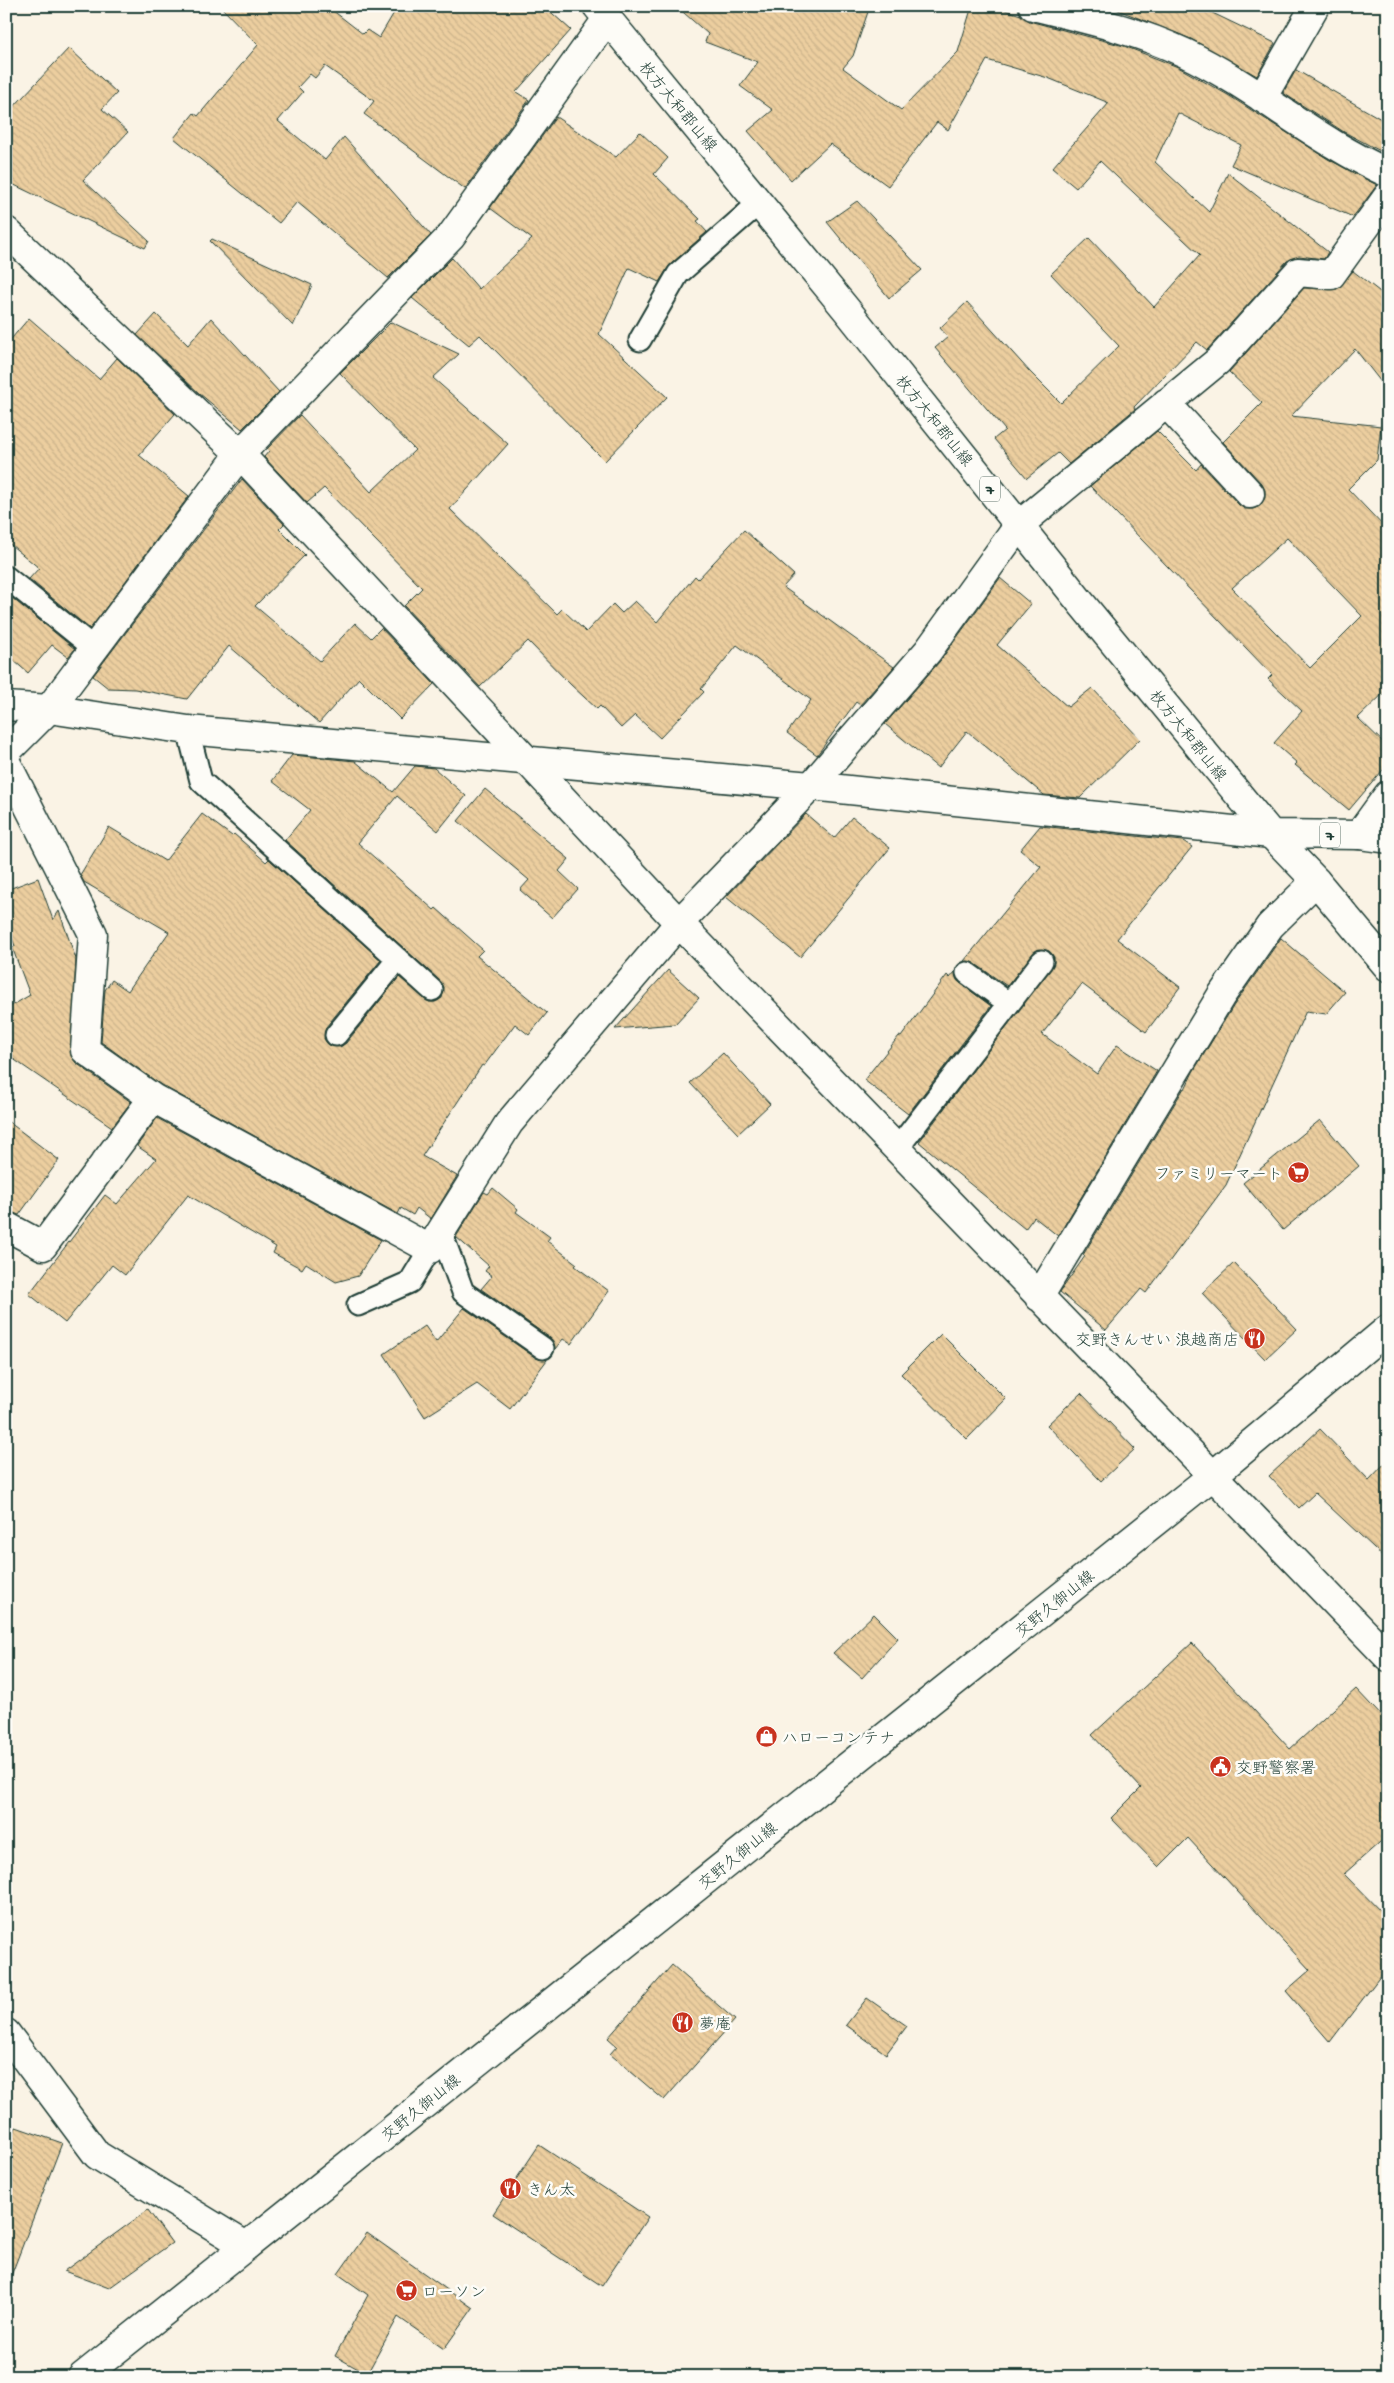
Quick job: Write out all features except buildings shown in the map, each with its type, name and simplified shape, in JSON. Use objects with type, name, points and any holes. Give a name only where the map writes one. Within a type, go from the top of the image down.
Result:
[{"type":"street","points":[[1033,6],[1122,27],[1186,54],[1262,98],[1356,159],[1388,173]]},
{"type":"street","points":[[1262,98],[1314,6]]},
{"type":"street","points":[[6,752],[49,710],[240,454],[450,236],[602,12]]},
{"type":"street","name":"枚方大和郡山線","points":[[602,12],[1271,834],[1316,881],[1388,967]]},
{"type":"street","points":[[6,762],[93,934],[85,1050],[153,1098],[436,1241],[509,1123],[679,923],[811,786],[928,651],[1019,525],[1218,361],[1298,272],[1331,275],[1388,196]]},
{"type":"street","points":[[6,231],[240,454],[679,923],[1211,1477],[1388,1657]]},
{"type":"street","points":[[1166,403],[1250,494]]},
{"type":"street","points":[[6,706],[49,710],[188,730],[811,786],[1271,834]]},
{"type":"street","points":[[1359,835],[1388,796]]},
{"type":"street","name":"7","points":[[1271,834],[1359,835],[1388,839]]},
{"type":"street","points":[[1039,1297],[1221,996],[1270,926],[1316,881]]},
{"type":"street","points":[[6,1226],[43,1246],[153,1098]]},
{"type":"street","name":"交野久御山線","points":[[82,2377],[1211,1477],[1388,1329]]},
{"type":"street","points":[[6,2033],[97,2155],[246,2246]]},
{"type":"lane","points":[[640,340],[678,274],[759,203]]},
{"type":"lane","points":[[6,577],[95,649]]},
{"type":"lane","points":[[188,730],[201,781],[432,990]]},
{"type":"lane","points":[[336,1035],[398,959]]},
{"type":"lane","points":[[897,1149],[1042,961]]},
{"type":"lane","points":[[967,973],[1008,1003]]},
{"type":"lane","points":[[358,1305],[410,1282],[436,1241],[464,1292],[544,1348]]},
{"type":"place","name":"ファミリーマート","points":[[1299,1173]]},
{"type":"place","name":"交野きんせい 浪越商店","points":[[1255,1339]]},
{"type":"place","name":"ハローコンテナ","points":[[766,1737]]},
{"type":"place","name":"交野警察署","points":[[1220,1767]]},
{"type":"place","name":"夢庵","points":[[683,2023]]},
{"type":"place","name":"きん太","points":[[511,2189]]},
{"type":"place","name":"ローソン","points":[[406,2291]]}]
